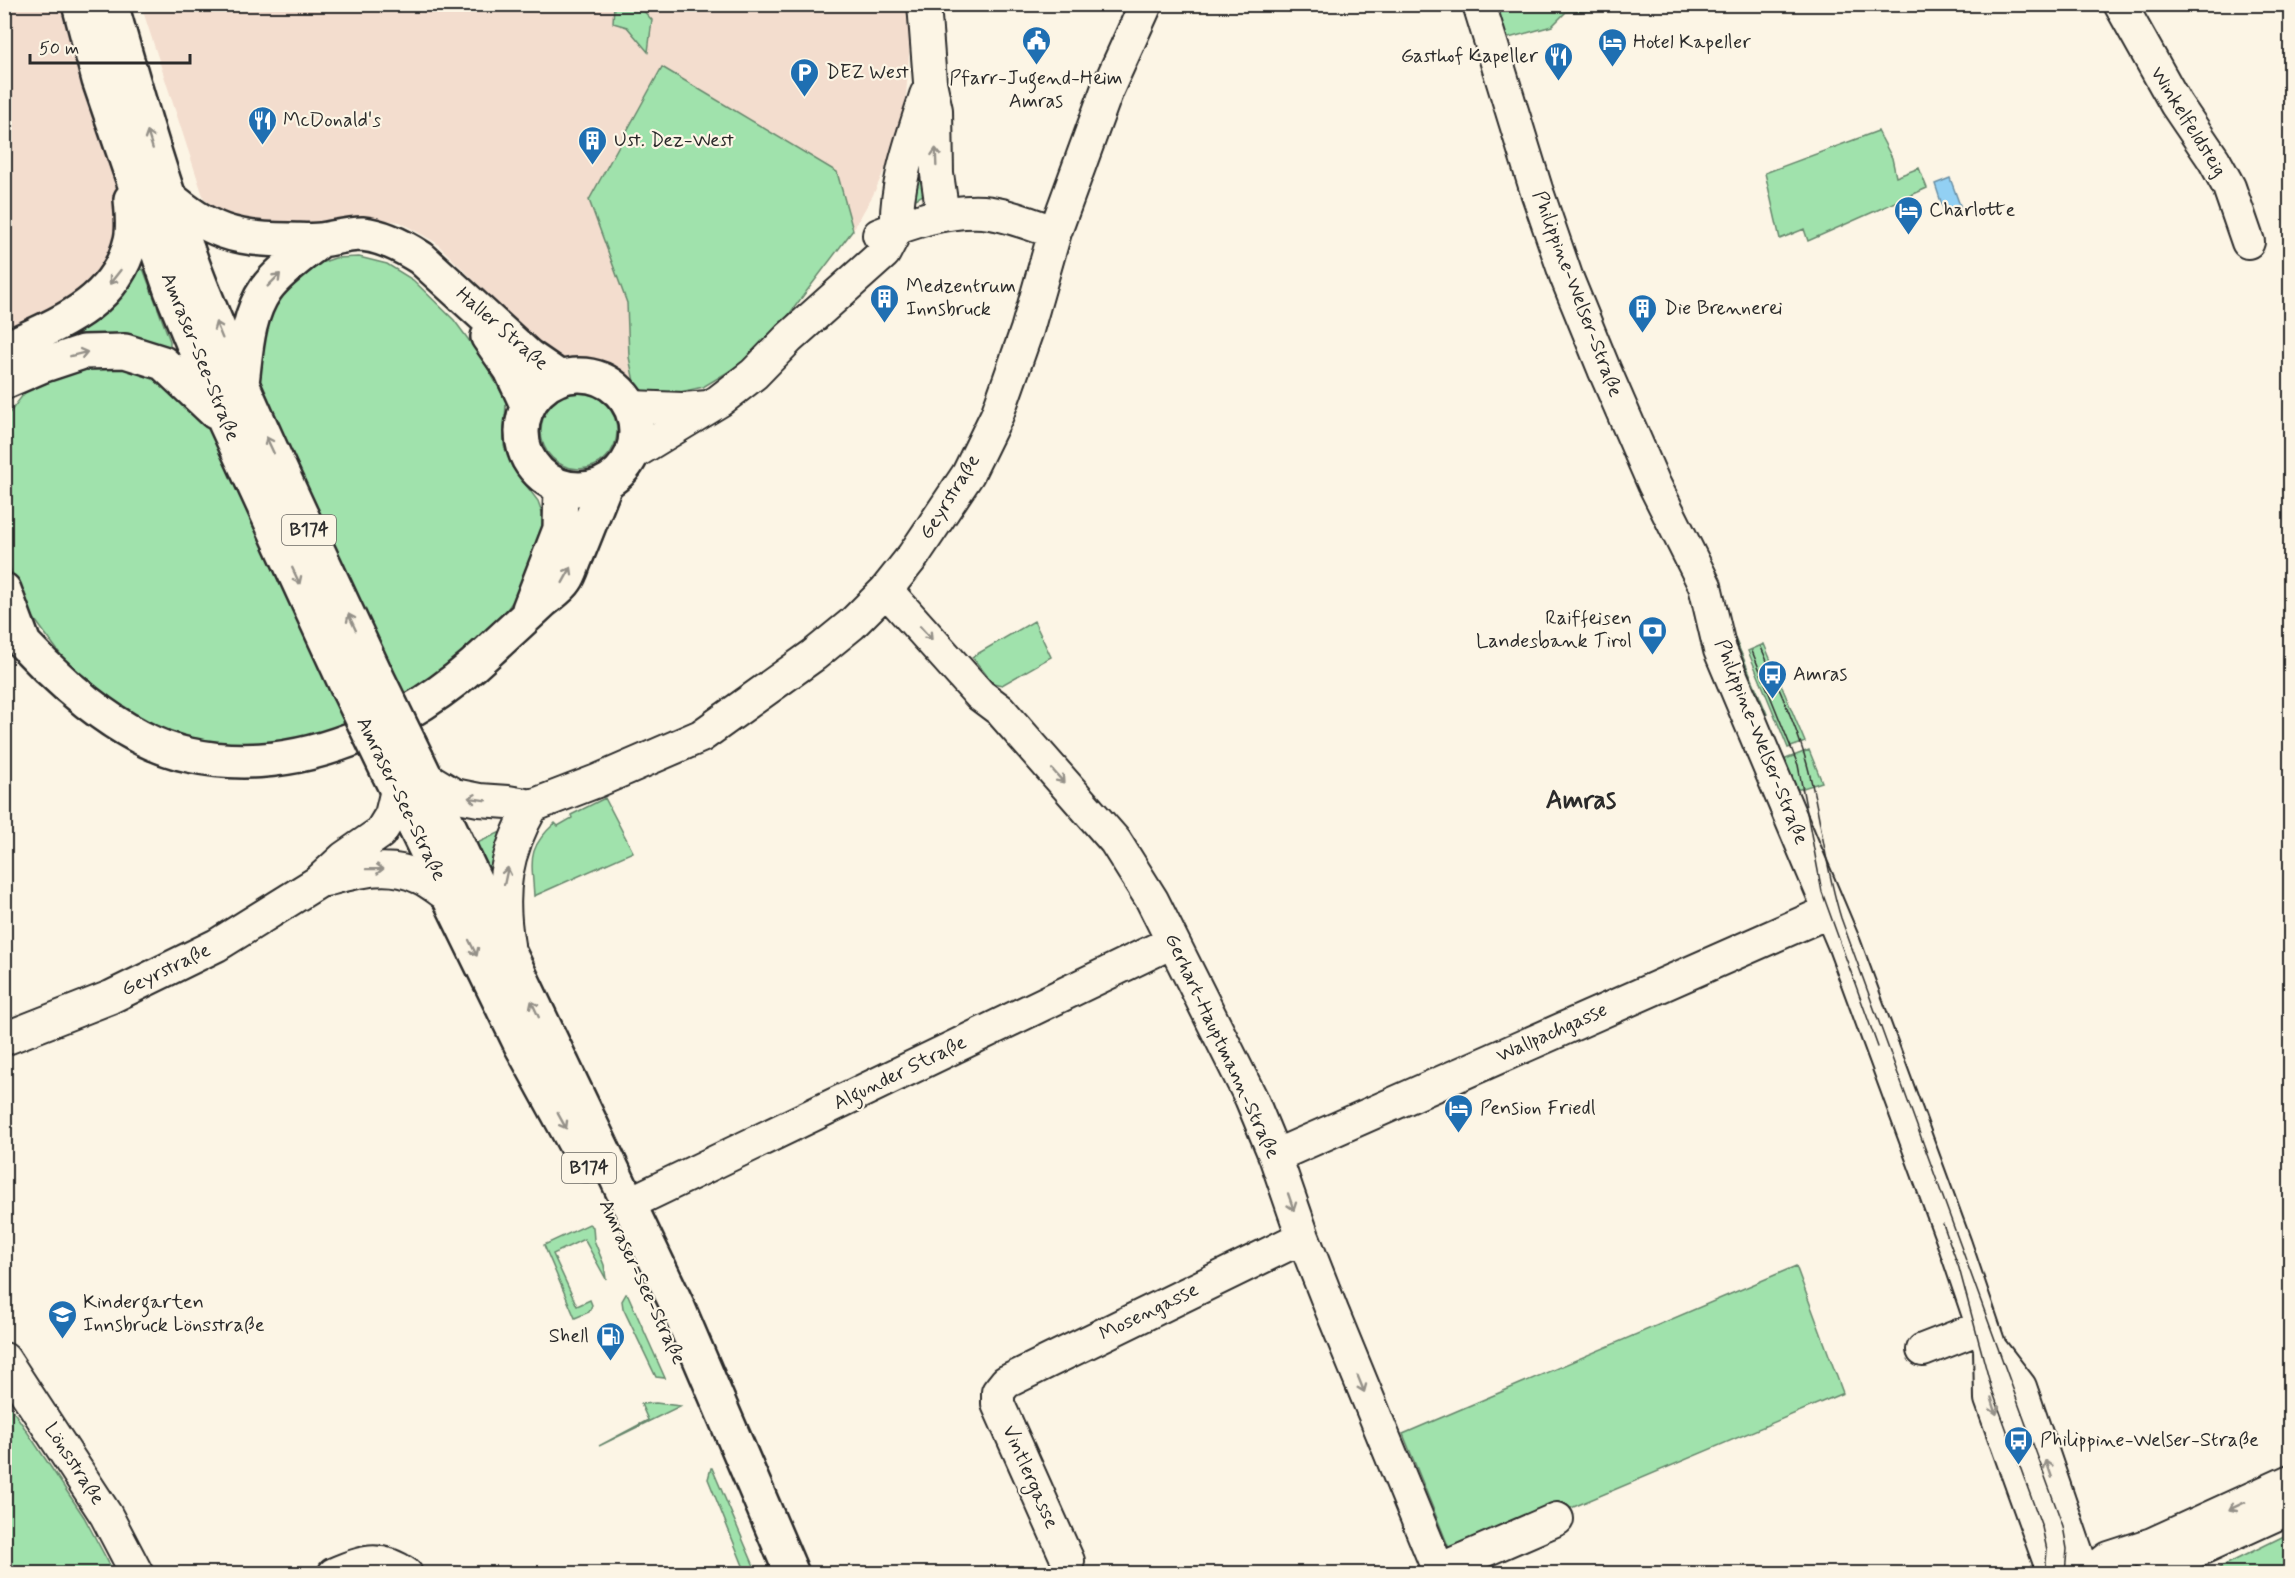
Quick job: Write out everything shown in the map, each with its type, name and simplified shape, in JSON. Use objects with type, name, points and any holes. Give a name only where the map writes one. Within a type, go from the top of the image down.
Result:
[{"type":"main road","name":"Amraser-See-Straße","points":[[79,4],[99,80],[171,290],[225,422],[362,682],[407,775],[509,954],[677,1305],[792,1574]]},
{"type":"main road","name":"Amraser-See-Straße","points":[[111,4],[145,126],[200,284],[362,682]]},
{"type":"main road","points":[[4,349],[69,319],[98,298],[121,269],[131,239],[130,167]]},
{"type":"main road","points":[[168,196],[189,214],[233,235],[263,240],[321,240],[364,234],[401,245],[421,258],[448,282]]},
{"type":"main road","points":[[242,384],[249,332],[259,302],[274,280],[321,240]]},
{"type":"main road","name":"Haller Straße","points":[[448,282],[528,356],[560,378]]},
{"type":"main road","name":"Haller Straße","points":[[448,282],[511,370],[528,406]]},
{"type":"main road","points":[[4,382],[41,366],[83,352],[125,351],[163,363],[225,422]]},
{"type":"main road","points":[[4,403],[41,366]]},
{"type":"main road","points":[[574,374],[602,379],[624,395],[631,407],[636,430],[632,454],[617,476],[591,489],[576,490],[561,487],[544,478],[531,463],[523,445],[522,425],[528,406],[541,389],[560,378],[574,374]]},
{"type":"main road","points":[[4,590],[15,633],[109,720],[157,744],[187,755],[240,762],[291,756],[334,746],[415,708],[468,671],[566,581],[606,483]]},
{"type":"main road","points":[[527,616],[560,529],[561,487]]},
{"type":"main road","name":"Amraser-See-Straße","points":[[407,775],[447,895],[520,1045],[610,1209],[717,1448],[770,1574]]},
{"type":"street","points":[[924,4],[930,82],[936,110],[937,174],[943,215]]},
{"type":"street","name":"Geyrstraße","points":[[532,807],[701,736],[814,655],[852,624],[886,590],[913,556],[968,474],[983,444],[1015,368],[1055,232],[1107,90],[1146,4]]},
{"type":"street","name":"Philippine-Welser-Straße","points":[[1479,4],[1536,189],[1570,284],[1654,484],[1705,586],[1720,650],[1830,910],[1865,999],[1986,1337],[1991,1399],[2054,1574]]},
{"type":"street","name":"Winkelfeldsteig","points":[[2120,4],[2169,94],[2214,160],[2229,187],[2248,242]]},
{"type":"street","points":[[632,454],[709,407],[754,374],[884,253],[897,228],[896,205],[911,142],[930,82]]},
{"type":"street","points":[[897,228],[926,218],[984,212],[1055,232]]},
{"type":"street","points":[[631,407],[683,409],[709,407]]},
{"type":"street","name":"Gerhart-Hauptmann-Straße","points":[[886,590],[980,695],[1000,710],[1115,841],[1144,886],[1251,1098],[1275,1156],[1303,1237],[1440,1572]]},
{"type":"street","points":[[407,775],[454,795],[532,807],[515,838],[504,884],[504,918],[509,954]]},
{"type":"street","name":"Geyrstraße","points":[[4,1039],[111,997],[216,945],[318,882],[344,858],[380,833],[391,815],[407,775]]},
{"type":"street","name":"Geyrstraße","points":[[318,882],[365,869],[393,869],[418,876],[447,895]]},
{"type":"street","name":"Wallpachgasse","points":[[1275,1156],[1830,910]]},
{"type":"street","name":"Algunder Straße","points":[[628,1204],[1172,942]]},
{"type":"street","name":"Mosengasse","points":[[998,1392],[1006,1382],[1303,1237]]},
{"type":"street","points":[[1923,1350],[1986,1337]]},
{"type":"street","name":"Philippine-Welser-Straße","points":[[1986,1337],[2020,1387],[2087,1574]]},
{"type":"street","name":"Lönsstraße","points":[[4,1359],[100,1505],[137,1574]]},
{"type":"street","name":"Vintlergasse","points":[[998,1392],[998,1404],[1068,1561]]},
{"type":"street","points":[[2087,1574],[2109,1558],[2152,1544],[2290,1481]]},
{"type":"street","points":[[2152,1574],[2161,1567],[2290,1508]]},
{"type":"street","points":[[1440,1572],[1557,1519]]},
{"type":"street","points":[[334,1574],[371,1561],[392,1566],[406,1574]]},
{"type":"shaded area","points":[[4,5],[65,5],[119,194],[119,223],[109,262],[82,297],[4,335]]},
{"type":"shaded area","points":[[141,5],[932,5],[911,29],[903,136],[895,139],[888,162],[873,195],[853,230],[837,172],[589,200],[627,303],[629,357],[635,387],[546,351],[435,242],[400,222],[354,216],[272,232],[234,223],[204,199]]},
{"type":"green space","points":[[614,5],[638,5],[652,20],[648,52],[627,27],[613,23]]},
{"type":"green space","points":[[1492,5],[1609,5],[1590,11],[1566,12],[1552,26],[1509,38],[1503,34]]},
{"type":"green space","points":[[662,67],[837,172],[853,230],[778,329],[738,366],[703,387],[667,395],[643,395],[635,387],[629,357],[627,303],[589,200]]},
{"type":"green space","points":[[1878,131],[1892,158],[1896,177],[1919,168],[1927,188],[1808,241],[1804,229],[1780,239],[1765,173]]},
{"type":"green space","points":[[929,148],[923,195],[916,199],[910,182]]},
{"type":"green space","points":[[359,257],[387,264],[413,280],[454,320],[482,358],[506,401],[504,446],[512,467],[538,501],[547,526],[533,573],[493,629],[453,663],[405,695],[262,394],[255,358],[273,296],[315,265],[335,258]]},
{"type":"green space","points":[[140,267],[144,271],[170,345],[166,348],[5,370],[136,268]]},
{"type":"green space","points":[[141,365],[203,416],[220,446],[346,726],[282,743],[236,745],[182,736],[156,726],[107,700],[69,666],[30,613],[13,577],[5,552],[4,420],[26,391],[64,367]]},
{"type":"green space","points":[[579,393],[594,396],[606,404],[614,416],[617,431],[614,446],[606,458],[594,466],[579,469],[564,466],[552,458],[544,446],[541,431],[544,416],[552,404],[564,396]]},
{"type":"green space","points":[[1034,621],[1051,657],[1002,685],[993,683],[972,657]]},
{"type":"green space","points":[[1734,636],[1767,714],[1759,717],[1730,638]]},
{"type":"green space","points":[[1764,644],[1805,742],[1788,748],[1748,651]]},
{"type":"green space","points":[[1809,750],[1822,782],[1800,789],[1789,789],[1778,762]]},
{"type":"green space","points":[[605,798],[633,852],[534,896],[532,864],[539,840],[555,823],[558,826],[572,818],[571,815]]},
{"type":"green space","points":[[507,829],[495,885],[475,844]]},
{"type":"green space","points":[[589,1224],[593,1227],[594,1240],[604,1265],[606,1279],[584,1239],[553,1254],[577,1306],[590,1300],[592,1305],[589,1312],[575,1318],[544,1245]]},
{"type":"green space","points":[[1796,1266],[1843,1393],[1453,1558],[1403,1434]]},
{"type":"green space","points":[[626,1294],[665,1378],[656,1377],[623,1308],[622,1301]]},
{"type":"green space","points":[[4,1397],[84,1517],[114,1573],[5,1573]]},
{"type":"green space","points":[[641,1404],[680,1406],[599,1446],[648,1420]]},
{"type":"green space","points":[[711,1468],[757,1573],[746,1573],[708,1479]]},
{"type":"green space","points":[[2290,1533],[2290,1573],[2208,1573],[2219,1568]]},
{"type":"water","points":[[1950,178],[1961,208],[1945,214],[1935,184]]},
{"type":"tram line","points":[[1761,647],[1803,749],[1841,918],[2063,1526],[2067,1549],[2065,1574]]},
{"type":"tram line","points":[[1752,651],[1798,765],[1822,892],[1878,1047]]},
{"type":"tram line","points":[[1943,1224],[1959,1268],[1991,1387],[2042,1527],[2047,1550],[2045,1574]]},
{"type":"place","name":"Pfarr-Jugend-Heim Amras","points":[[1036,66]]},
{"type":"place","name":"Hotel Kapeller","points":[[1612,68]]},
{"type":"place","name":"Gasthof Kapeller","points":[[1559,82]]},
{"type":"place","name":"DEZ West","points":[[805,98]]},
{"type":"place","name":"McDonald's","points":[[262,146]]},
{"type":"place","name":"Ust. Dez-West","points":[[593,166]]},
{"type":"place","name":"Charlotte","points":[[1908,236]]},
{"type":"place","name":"Medzentrum Innsbruck","points":[[885,324]]},
{"type":"place","name":"Die Brennerei","points":[[1643,334]]},
{"type":"place","name":"Raiffeisen Landesbank Tirol","points":[[1653,656]]},
{"type":"place","name":"Amras","points":[[1772,700]]},
{"type":"place","name":"Pension Friedl","points":[[1459,1134]]},
{"type":"place","name":"Kindergarten Innsbruck Lönsstraße","points":[[62,1340]]},
{"type":"place","name":"Shell","points":[[610,1362]]},
{"type":"place","name":"Philippine-Welser-Straße","points":[[2019,1466]]},
{"type":"district","name":"Amras","points":[[1581,801]]}]
